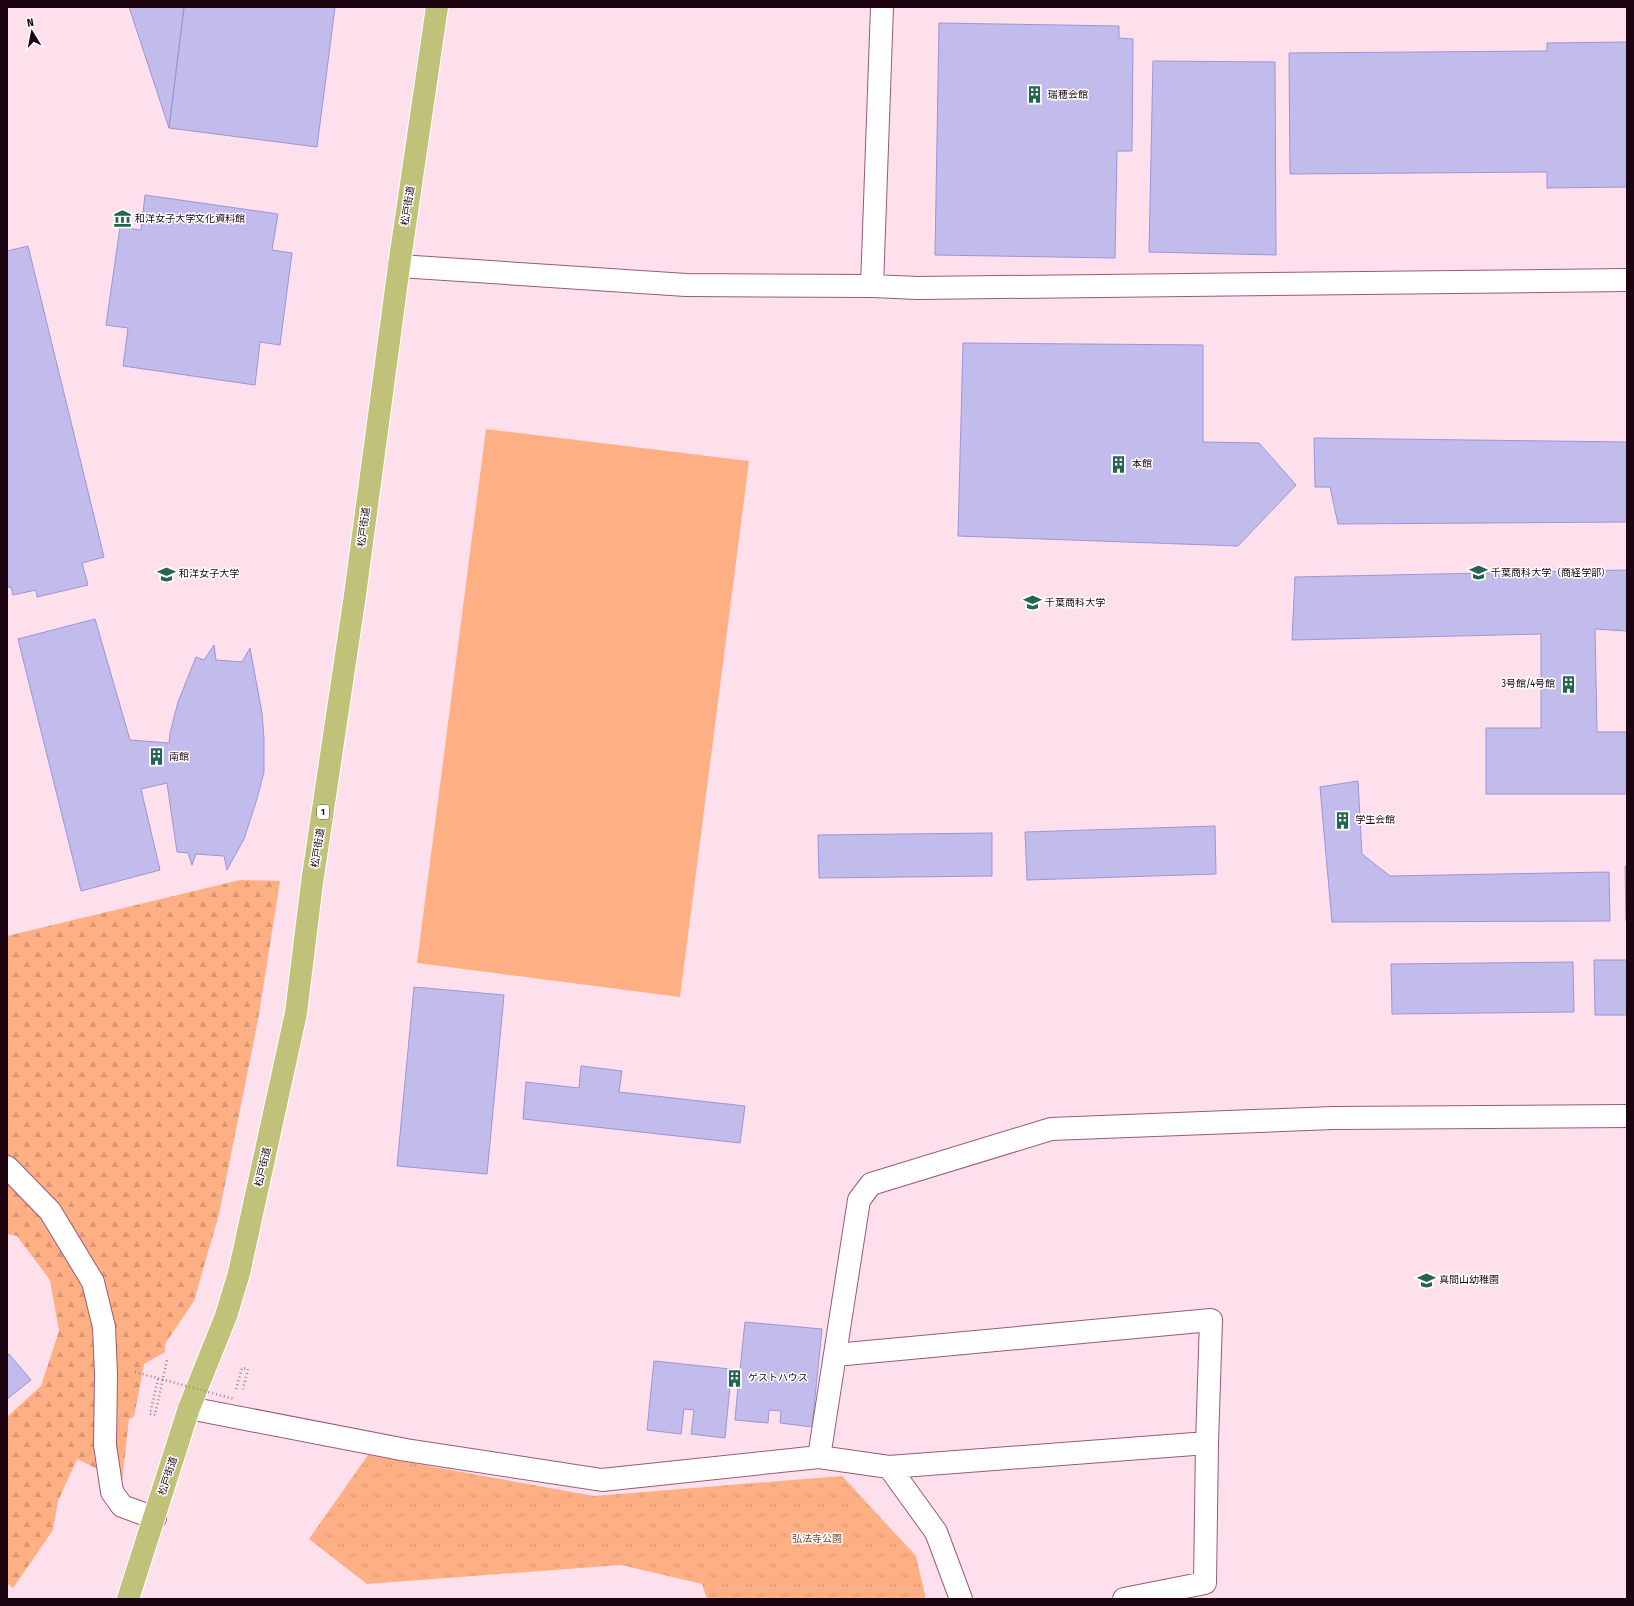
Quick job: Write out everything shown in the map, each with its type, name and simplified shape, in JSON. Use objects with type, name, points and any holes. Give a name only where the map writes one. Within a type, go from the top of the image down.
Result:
[{"type":"main road","name":"松戸街道","points":[[128,1599],[189,1408],[226,1316],[239,1273],[296,1013],[312,884],[356,594],[398,266],[437,7]]},
{"type":"street","points":[[872,286],[882,7]]},
{"type":"street","points":[[398,266],[686,285],[872,286],[918,288],[1627,280]]},
{"type":"street","points":[[819,1457],[859,1200],[871,1184],[878,1181],[1051,1129],[1333,1118],[1627,1116]]},
{"type":"street","points":[[7,1167],[50,1211],[93,1282],[104,1327],[105,1445],[112,1492],[122,1506],[155,1518]]},
{"type":"street","points":[[835,1355],[1211,1320],[1207,1442],[1205,1583],[1124,1599]]},
{"type":"street","points":[[189,1408],[406,1450],[602,1480],[819,1457],[889,1467],[1207,1442]]},
{"type":"street","points":[[889,1467],[936,1532],[961,1599]]},
{"type":"path","points":[[158,1379],[150,1414],[155,1415],[167,1360]]},
{"type":"path","points":[[135,1372],[234,1399],[242,1368],[248,1369],[242,1394]]},
{"type":"green space","points":[[486,429],[749,461],[680,997],[417,963]]},
{"type":"green space","points":[[240,880],[280,881],[258,1020],[219,1214],[194,1301],[165,1344],[165,1352],[144,1364],[134,1417],[129,1419],[122,1481],[77,1459],[58,1501],[53,1530],[13,1588],[7,1583],[7,1417],[41,1386],[59,1331],[50,1280],[17,1236],[7,1234],[7,936]]},
{"type":"green space","name":"弘法寺公園","points":[[368,1455],[594,1496],[842,1476],[916,1556],[926,1599],[707,1599],[702,1584],[621,1565],[367,1584],[309,1539]]},
{"type":"building","points":[[129,7],[184,7],[169,128]]},
{"type":"building","points":[[184,7],[335,7],[317,147],[169,128]]},
{"type":"building","name":"瑞穂会館","points":[[939,23],[1119,26],[1119,38],[1133,39],[1132,151],[1117,151],[1115,258],[935,255]]},
{"type":"building","points":[[1627,42],[1627,187],[1547,188],[1547,172],[1290,174],[1289,53],[1547,51],[1547,43]]},
{"type":"building","points":[[1153,61],[1275,62],[1276,255],[1149,252]]},
{"type":"building","points":[[145,195],[278,214],[272,250],[292,253],[280,345],[260,342],[255,385],[123,366],[128,328],[106,325],[120,227],[141,230]]},
{"type":"building","points":[[28,246],[104,557],[82,563],[88,585],[37,597],[36,590],[13,595],[11,587],[7,587],[7,251]]},
{"type":"building","name":"本館","points":[[963,343],[1203,345],[1203,442],[1259,443],[1296,485],[1238,546],[958,536]]},
{"type":"building","points":[[1314,438],[1627,442],[1627,522],[1338,524],[1330,487],[1315,487]]},
{"type":"building","name":"3号館/4号館","points":[[1627,570],[1627,631],[1595,629],[1597,732],[1627,732],[1627,794],[1486,794],[1486,728],[1541,728],[1541,634],[1292,640],[1295,577]]},
{"type":"building","name":"南館","points":[[95,619],[130,740],[169,743],[178,702],[196,657],[204,660],[214,645],[216,660],[242,662],[250,648],[262,713],[264,772],[244,839],[227,870],[224,856],[196,854],[192,865],[188,853],[177,852],[167,783],[141,789],[160,870],[81,891],[18,639]]},
{"type":"building","name":"学生会館","points":[[1358,781],[1362,854],[1390,876],[1609,872],[1610,921],[1332,922],[1320,787]]},
{"type":"building","points":[[1215,826],[1216,874],[1027,880],[1025,832]]},
{"type":"building","points":[[992,833],[992,876],[819,878],[818,835]]},
{"type":"building","points":[[1625,866],[1627,866],[1627,921],[1626,921]]},
{"type":"building","points":[[1594,960],[1627,960],[1627,1015],[1595,1015]]},
{"type":"building","points":[[1573,962],[1574,1012],[1392,1014],[1391,964]]},
{"type":"building","points":[[414,987],[504,995],[487,1174],[397,1166]]},
{"type":"building","points":[[581,1066],[622,1071],[619,1092],[745,1106],[740,1143],[523,1119],[526,1082],[579,1088]]},
{"type":"building","name":"ゲストハウス","points":[[745,1322],[822,1329],[812,1427],[780,1423],[781,1411],[769,1410],[768,1423],[735,1420],[738,1387],[730,1386],[725,1438],[691,1434],[694,1410],[684,1409],[681,1434],[647,1430],[654,1361],[740,1370]]},
{"type":"building","points":[[9,1354],[31,1380],[7,1399],[7,1356]]},
{"type":"place","name":"瑞穂会館","points":[[1035,95]]},
{"type":"place","name":"和洋女子大学文化資料館","points":[[122,219]]},
{"type":"place","name":"本館","points":[[1119,464]]},
{"type":"place","name":"千葉商科大学（商経学部）","points":[[1478,573]]},
{"type":"place","name":"和洋女子大学","points":[[166,574]]},
{"type":"place","name":"千葉商科大学","points":[[1032,603]]},
{"type":"place","name":"3号館/4号館","points":[[1568,684]]},
{"type":"place","name":"南館","points":[[156,757]]},
{"type":"place","name":"学生会館","points":[[1342,820]]},
{"type":"place","name":"真間山幼稚園","points":[[1426,1280]]},
{"type":"place","name":"ゲストハウス","points":[[735,1378]]}]
